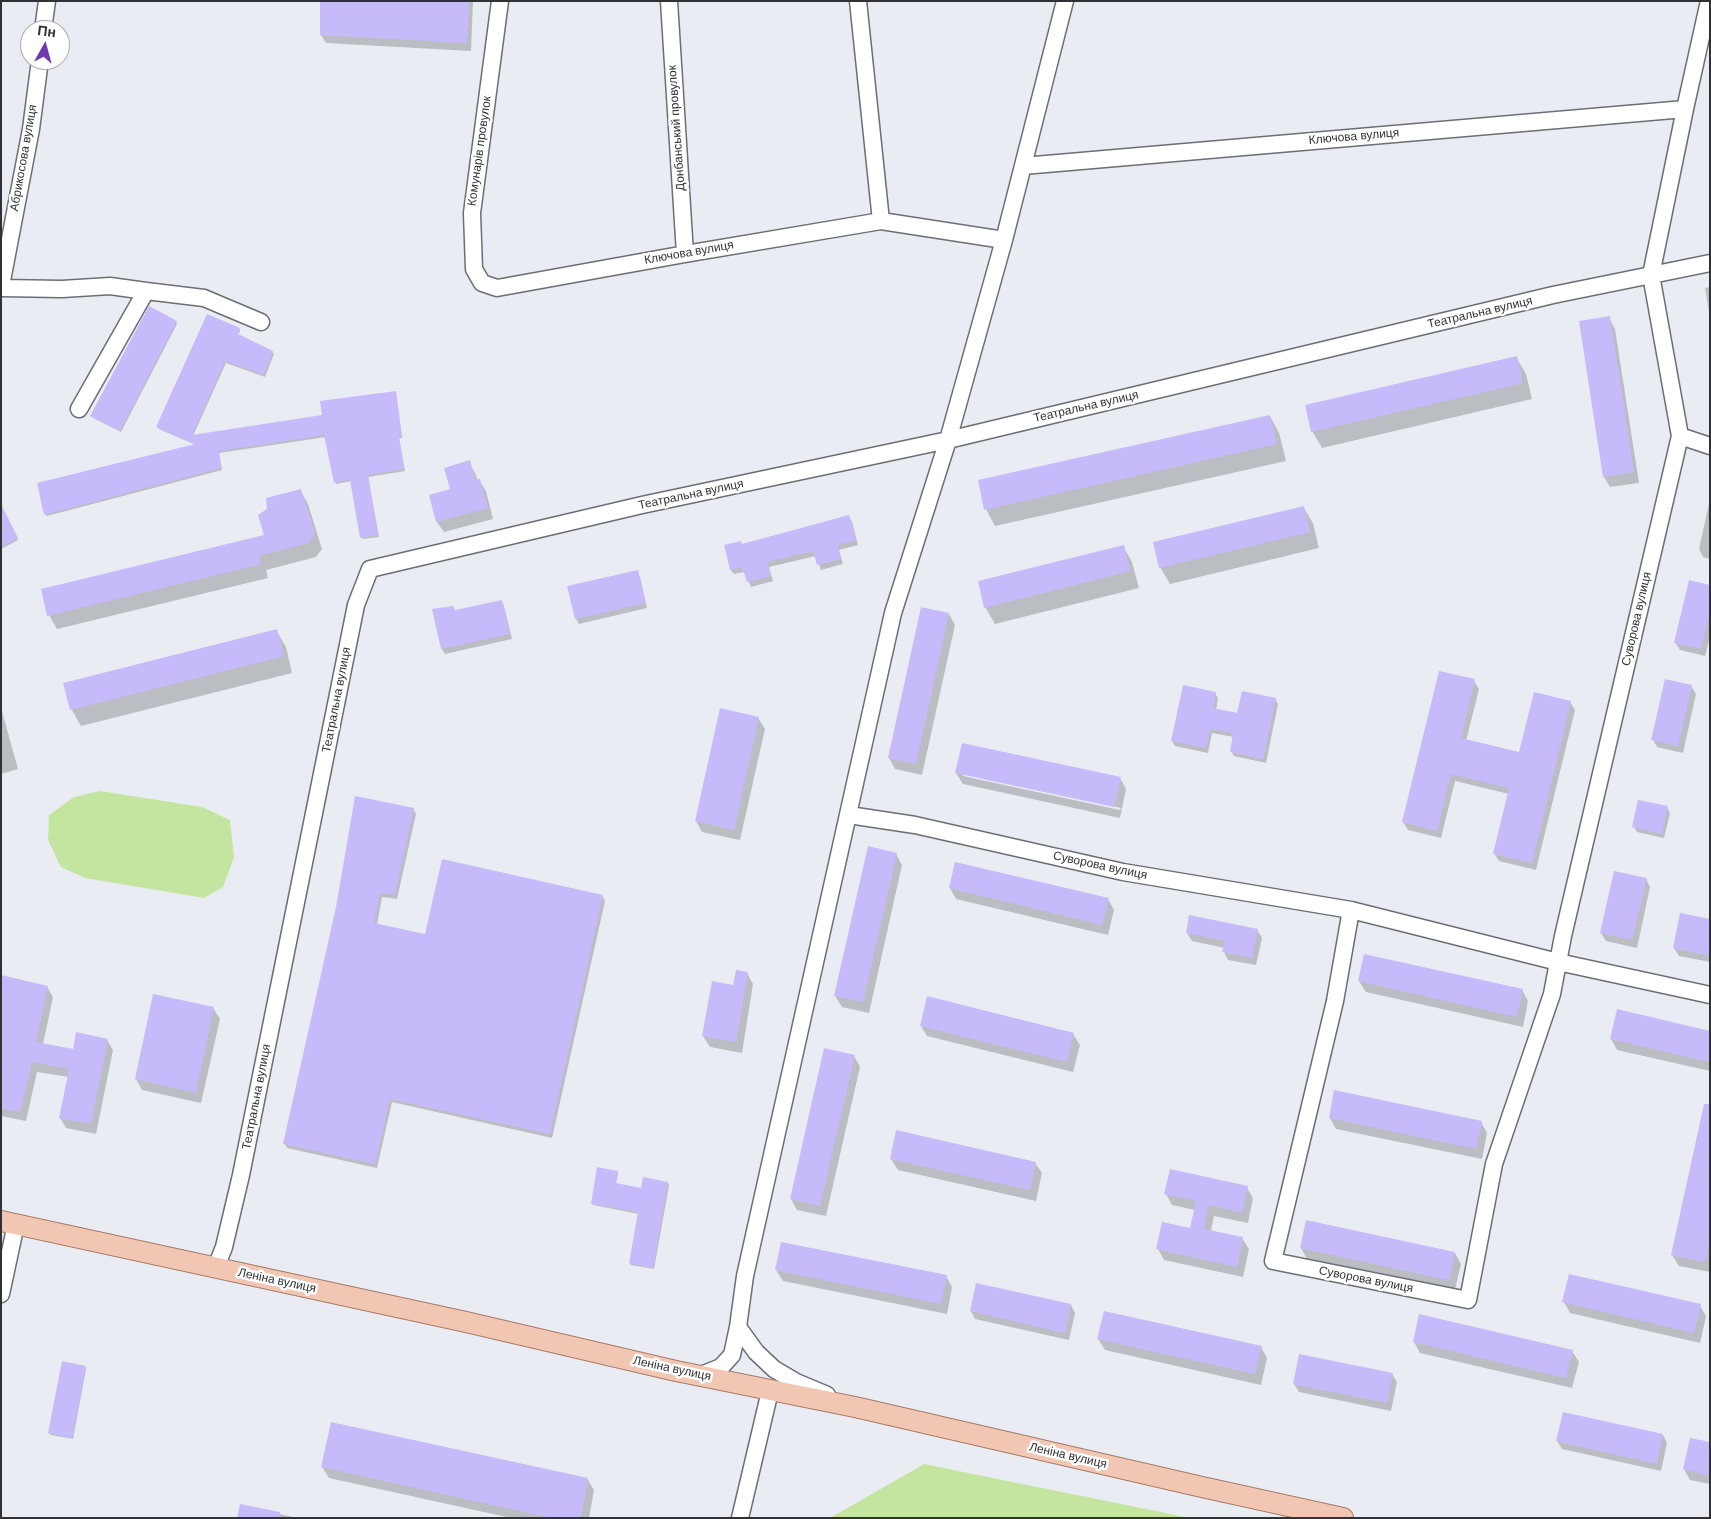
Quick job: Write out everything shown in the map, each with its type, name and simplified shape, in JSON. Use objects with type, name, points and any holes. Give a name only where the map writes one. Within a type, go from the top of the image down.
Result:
[{"type":"main road","name":"Леніна вулиця","points":[[8,1222],[700,1376],[855,1407],[1202,1488],[1343,1518]]},
{"type":"street","points":[[44,20],[47,1]]},
{"type":"street","name":"Комунарів провулок","points":[[497,288],[482,283],[474,269],[472,213],[500,1]]},
{"type":"street","name":"Донбанський провулок","points":[[669,1],[685,254]]},
{"type":"street","points":[[858,1],[881,221]]},
{"type":"street","points":[[700,1376],[721,1367],[732,1355],[746,1276],[893,612],[948,440],[1004,240],[1065,1]]},
{"type":"street","points":[[1651,275],[1709,1]]},
{"type":"street","name":"Абрикосова вулиця","points":[[1,287],[31,129],[39,70]]},
{"type":"street","name":"Ключова вулиця","points":[[1023,166],[1685,108]]},
{"type":"street","name":"Ключова вулиця","points":[[497,288],[881,221],[1004,240]]},
{"type":"street","name":"Театральна вулиця","points":[[216,1267],[224,1247],[241,1175],[356,605],[370,569],[642,505],[948,440],[1553,295],[1710,263]]},
{"type":"street","name":"Суворова вулиця","points":[[1352,910],[1335,1001],[1273,1262],[1468,1300],[1494,1164],[1552,994],[1680,436],[1651,275]]},
{"type":"street","points":[[1,287],[62,289],[110,286],[204,298],[261,322]]},
{"type":"street","points":[[80,409],[146,292]]},
{"type":"street","points":[[1680,436],[1710,446]]},
{"type":"street","name":"Суворова вулиця","points":[[849,816],[915,825],[1122,872],[1352,910],[1558,962],[1710,995]]},
{"type":"street","points":[[1,1294],[6,1274],[8,1222]]},
{"type":"street","points":[[738,1327],[756,1352],[774,1370],[796,1382],[855,1407]]},
{"type":"street","points":[[740,1518],[770,1390]]},
{"type":"green space","points":[[100,791],[202,807],[230,820],[234,857],[223,887],[204,898],[85,878],[61,867],[48,840],[49,815],[74,797]]},
{"type":"green space","points":[[924,1464],[1190,1518],[830,1518]]},
{"type":"building","points":[[320,1],[469,1],[467,43],[320,35]]},
{"type":"building","points":[[149,306],[177,321],[120,431],[90,416]]},
{"type":"building","points":[[207,314],[240,328],[238,334],[273,351],[264,375],[225,361],[192,435],[322,415],[320,401],[396,391],[402,436],[399,436],[404,469],[368,475],[378,535],[360,538],[350,480],[334,483],[324,435],[219,451],[221,468],[44,515],[37,483],[195,444],[156,427]]},
{"type":"building","points":[[1610,316],[1634,472],[1603,477],[1579,321]]},
{"type":"building","points":[[1517,356],[1523,383],[1311,432],[1305,405]]},
{"type":"building","points":[[1270,415],[1277,444],[984,510],[978,480]]},
{"type":"building","points":[[470,460],[475,480],[480,479],[488,508],[436,522],[429,495],[450,489],[444,468]]},
{"type":"building","points":[[301,489],[315,534],[308,543],[259,556],[261,564],[47,616],[41,589],[264,535],[258,515],[267,509],[266,498]]},
{"type":"building","points":[[1,504],[18,538],[1,547]]},
{"type":"building","points":[[1304,506],[1310,532],[1159,568],[1153,542]]},
{"type":"building","points":[[849,515],[856,540],[838,545],[841,559],[817,565],[813,551],[767,562],[771,576],[747,582],[742,567],[730,570],[724,545],[741,541],[742,544]]},
{"type":"building","points":[[1124,545],[1130,571],[984,608],[978,581]]},
{"type":"building","points":[[638,570],[646,603],[575,619],[567,586]]},
{"type":"building","points":[[1689,580],[1710,585],[1710,612],[1701,649],[1674,643]]},
{"type":"building","points":[[502,600],[510,634],[441,649],[432,609],[453,606],[455,610]]},
{"type":"building","points":[[921,607],[949,613],[916,764],[888,758]]},
{"type":"building","points":[[277,629],[284,656],[70,710],[63,683]]},
{"type":"building","points":[[1439,671],[1475,679],[1461,738],[1519,752],[1534,692],[1571,701],[1532,863],[1493,854],[1509,788],[1451,774],[1437,831],[1402,822]]},
{"type":"building","points":[[1665,679],[1692,685],[1678,746],[1651,740]]},
{"type":"building","points":[[1183,685],[1216,692],[1213,708],[1237,713],[1242,691],[1276,698],[1263,759],[1230,752],[1233,733],[1210,729],[1206,748],[1171,741]]},
{"type":"building","points":[[720,708],[759,717],[734,830],[695,821]]},
{"type":"building","points":[[962,743],[1121,777],[1114,807],[955,773]]},
{"type":"building","points":[[355,796],[414,808],[395,895],[380,893],[374,923],[425,934],[442,859],[603,895],[550,1134],[390,1099],[375,1164],[283,1144],[336,907]]},
{"type":"building","points":[[1638,800],[1668,806],[1662,834],[1632,827]]},
{"type":"building","points":[[868,846],[897,853],[863,1002],[834,996]]},
{"type":"building","points":[[955,862],[1109,898],[1102,925],[949,888]]},
{"type":"building","points":[[1614,871],[1647,878],[1632,940],[1600,933]]},
{"type":"building","points":[[1680,913],[1710,919],[1710,956],[1673,948]]},
{"type":"building","points":[[1189,915],[1258,929],[1252,958],[1222,952],[1225,941],[1186,933]]},
{"type":"building","points":[[1364,954],[1523,989],[1517,1017],[1358,981]]},
{"type":"building","points":[[736,970],[748,972],[736,1042],[702,1036],[712,981],[733,985]]},
{"type":"building","points":[[1,975],[48,986],[36,1042],[73,1049],[76,1032],[108,1039],[91,1124],[59,1118],[69,1069],[32,1062],[20,1112],[1,1108]]},
{"type":"building","points":[[153,994],[214,1007],[196,1093],[135,1079]]},
{"type":"building","points":[[927,996],[1074,1033],[1067,1062],[920,1026]]},
{"type":"building","points":[[1617,1009],[1710,1031],[1710,1062],[1610,1039]]},
{"type":"building","points":[[824,1048],[855,1055],[820,1206],[790,1199]]},
{"type":"building","points":[[1334,1090],[1482,1121],[1476,1149],[1329,1118]]},
{"type":"building","points":[[1704,1104],[1710,1104],[1710,1241],[1705,1262],[1671,1255]]},
{"type":"building","points":[[896,1130],[1036,1162],[1030,1190],[890,1159]]},
{"type":"building","points":[[597,1167],[618,1171],[616,1183],[641,1188],[643,1177],[668,1182],[653,1268],[629,1263],[638,1212],[591,1204]]},
{"type":"building","points":[[1170,1169],[1248,1186],[1242,1213],[1209,1205],[1204,1229],[1243,1237],[1237,1267],[1156,1249],[1162,1222],[1190,1228],[1196,1201],[1164,1194]]},
{"type":"building","points":[[1306,1220],[1455,1252],[1449,1280],[1300,1248]]},
{"type":"building","points":[[781,1242],[947,1275],[941,1304],[775,1270]]},
{"type":"building","points":[[1569,1274],[1701,1304],[1694,1333],[1562,1302]]},
{"type":"building","points":[[976,1283],[1071,1304],[1065,1333],[970,1311]]},
{"type":"building","points":[[1104,1311],[1262,1346],[1255,1374],[1097,1339]]},
{"type":"building","points":[[1419,1314],[1573,1350],[1566,1378],[1413,1342]]},
{"type":"building","points":[[1299,1354],[1393,1373],[1387,1403],[1293,1384]]},
{"type":"building","points":[[62,1361],[86,1366],[72,1438],[48,1433]]},
{"type":"building","points":[[1563,1412],[1663,1434],[1657,1464],[1556,1441]]},
{"type":"building","points":[[331,1422],[588,1478],[581,1518],[552,1518],[321,1467]]},
{"type":"building","points":[[1690,1438],[1710,1442],[1710,1476],[1683,1469]]},
{"type":"building","points":[[240,1504],[280,1512],[279,1518],[237,1518]]}]
